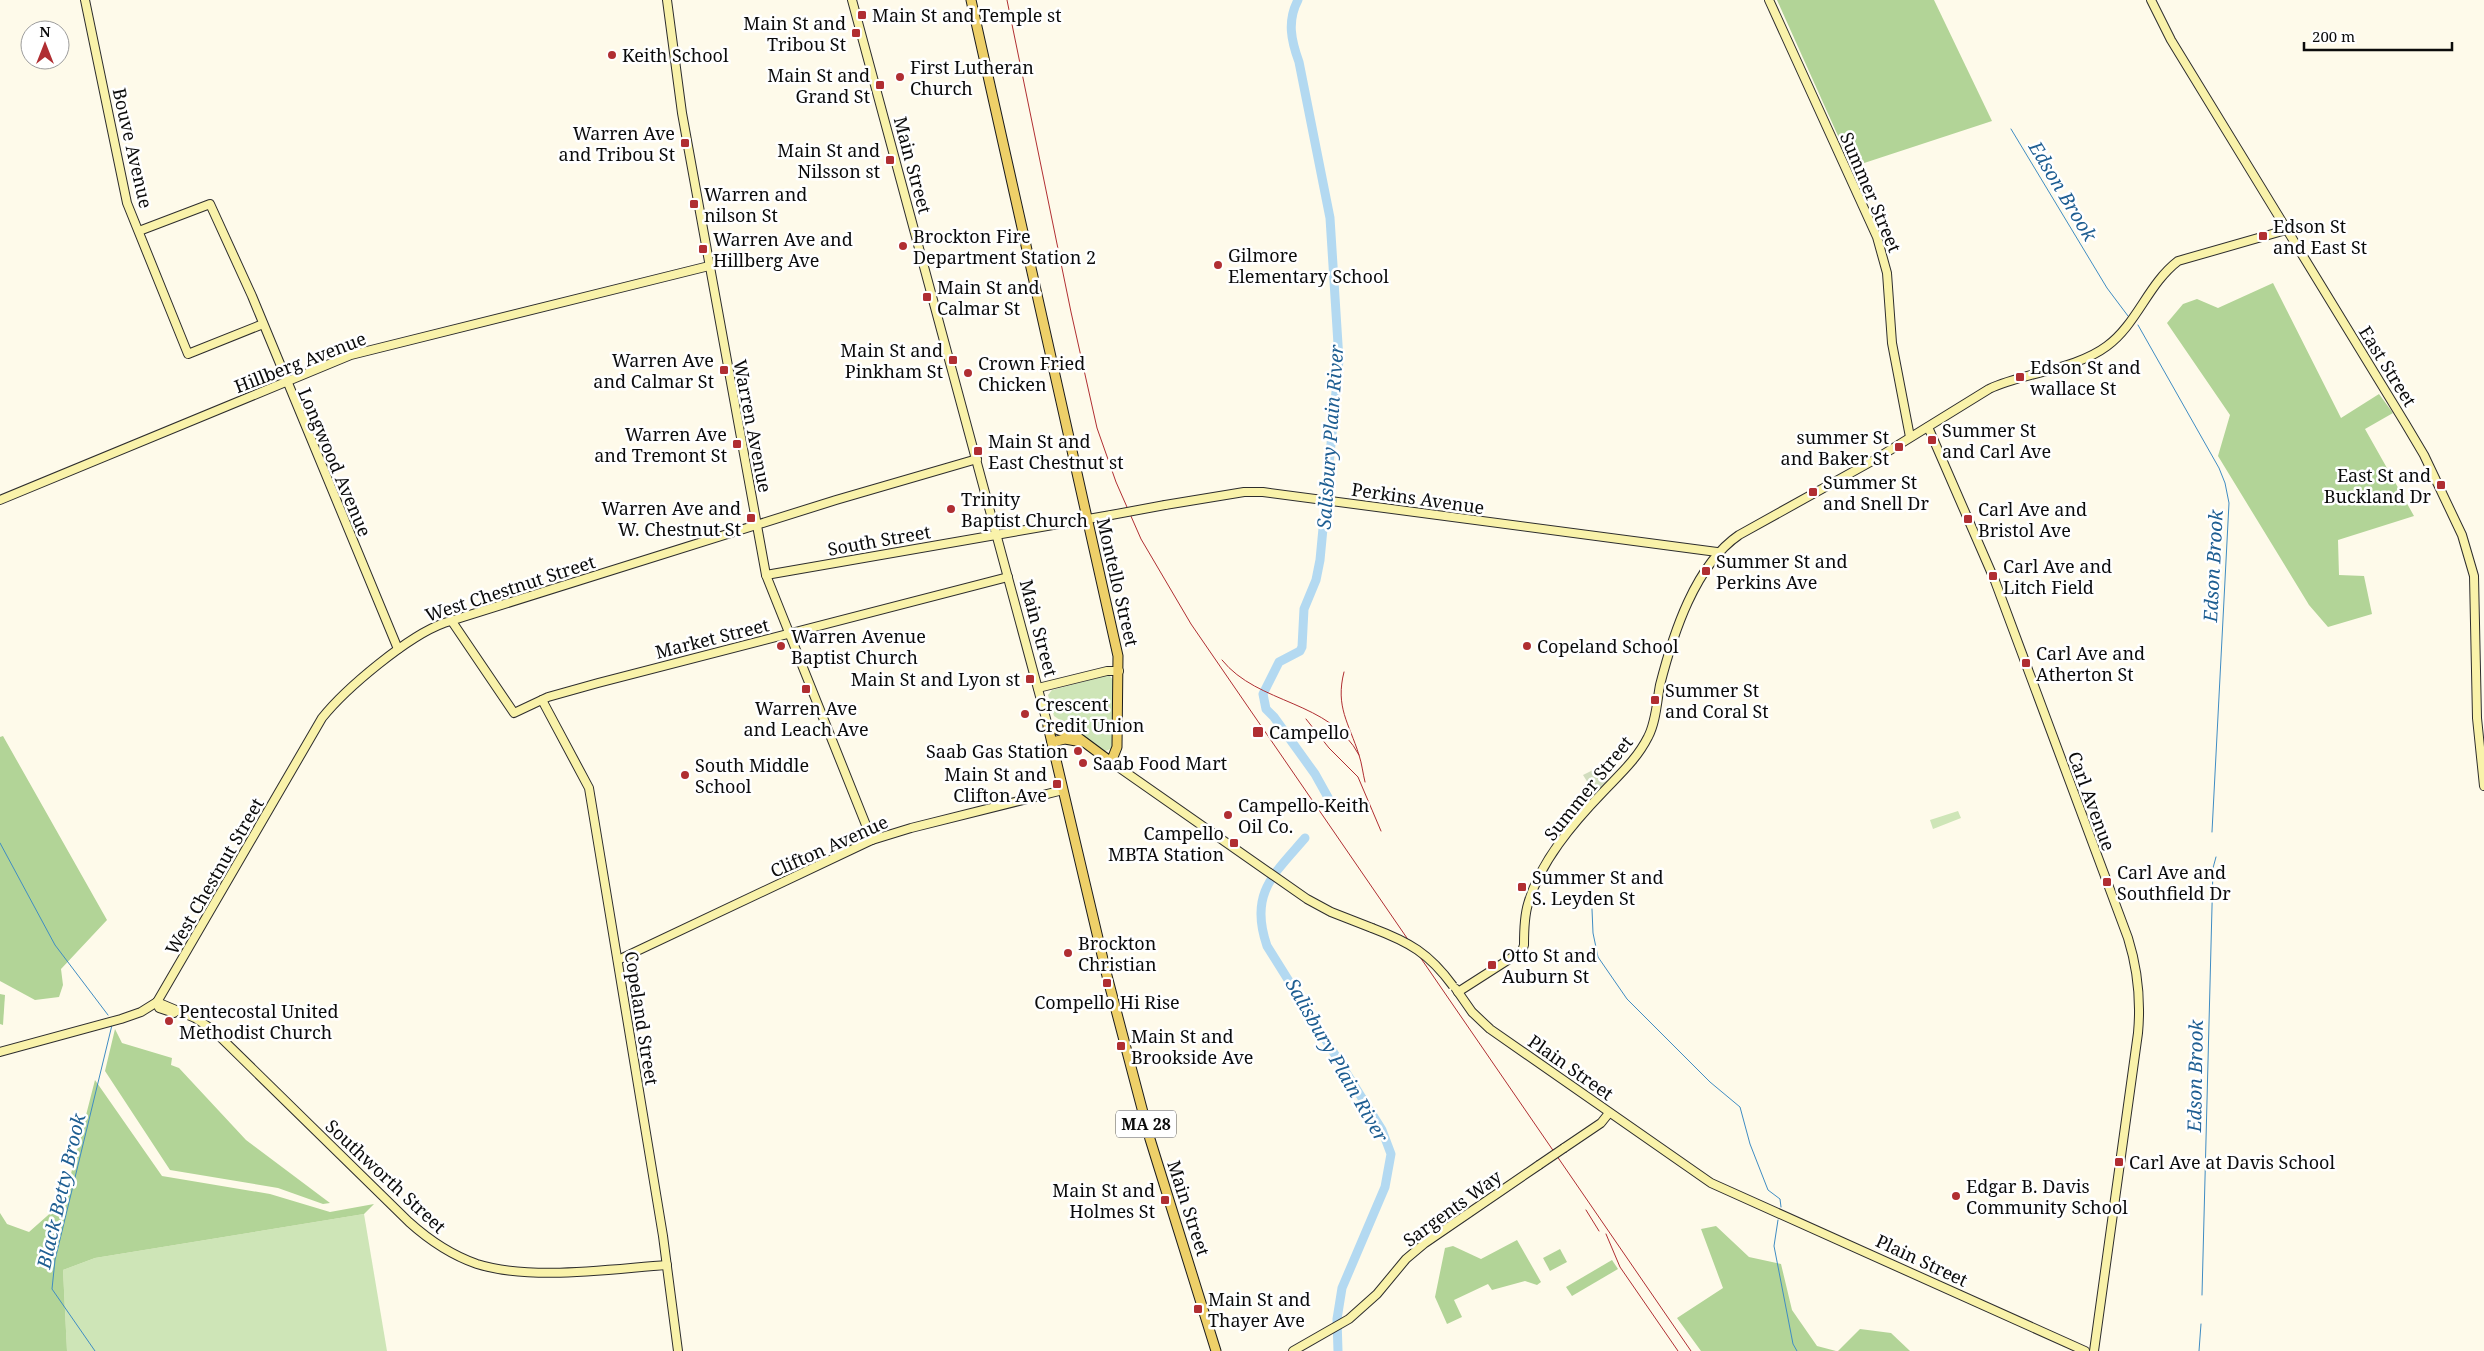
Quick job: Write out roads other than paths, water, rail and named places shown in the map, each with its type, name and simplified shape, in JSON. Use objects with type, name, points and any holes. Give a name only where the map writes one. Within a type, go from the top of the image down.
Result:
[{"type":"main road","name":"Montello Street","points":[[971,0],[1118,656],[1117,748],[1112,762]]},
{"type":"main road","name":"Plain Street","points":[[1048,726],[1070,734],[1112,762]]},
{"type":"main road","name":"Main Street","points":[[1048,726],[1106,972],[1150,1139],[1216,1351]]},
{"type":"main road","name":"Plain Street","points":[[1052,742],[1064,739],[1083,743]]},
{"type":"street","name":"Bouve Avenue","points":[[85,0],[127,203],[188,354],[263,324]]},
{"type":"street","name":"Warren Avenue","points":[[666,0],[682,112],[766,575],[872,840]]},
{"type":"street","name":"Main Street","points":[[852,0],[1048,726]]},
{"type":"street","name":"Summer Street","points":[[1769,0],[1877,237],[1888,280],[1892,342],[1910,437]]},
{"type":"street","name":"East Street","points":[[2151,0],[2171,40],[2421,450],[2466,546],[2475,581],[2477,718],[2484,786]]},
{"type":"street","name":"Longwood Avenue","points":[[139,231],[210,204],[263,324],[398,649]]},
{"type":"street","name":"Summer Street","points":[[1456,989],[1517,956],[1524,945],[1528,904],[1537,882],[1568,832],[1593,802],[1634,761],[1650,734],[1672,637],[1703,575],[1717,552],[1740,534],[1928,427],[1989,389],[2008,380],[2081,360],[2107,347],[2126,328],[2165,271],[2178,261],[2286,230]]},
{"type":"street","name":"Hillberg Avenue","points":[[0,500],[351,355],[709,266]]},
{"type":"street","name":"Carl Avenue","points":[[1928,427],[1995,581],[2128,938],[2137,972],[2140,1012],[2094,1351]]},
{"type":"street","name":"West Chestnut Street","points":[[158,1002],[319,723],[339,699],[398,649],[423,632],[451,620],[977,460]]},
{"type":"street","name":"Perkins Avenue","points":[[997,533],[1244,492],[1321,499],[1717,552]]},
{"type":"street","name":"South Street","points":[[766,575],[997,533]]},
{"type":"street","name":"Market Street","points":[[451,620],[514,713],[542,700],[598,683],[1008,577]]},
{"type":"street","points":[[1038,688],[1107,671],[1119,671]]},
{"type":"street","name":"Copeland Street","points":[[542,700],[589,788],[667,1265],[678,1351]]},
{"type":"street","name":"Plain Street","points":[[1112,762],[1277,879],[1319,906],[1406,941],[1423,952],[1440,968],[1472,1012],[1486,1026],[1675,1160],[1719,1187],[2085,1351]]},
{"type":"street","name":"Clifton Avenue","points":[[618,960],[872,840],[911,828],[1062,790]]},
{"type":"street","points":[[0,1052],[141,1012],[158,1002]]},
{"type":"street","name":"Southworth Street","points":[[158,1002],[213,1030],[409,1222],[433,1243],[477,1264],[504,1270],[545,1272],[667,1265]]},
{"type":"street","name":"Sargents Way","points":[[1293,1351],[1325,1335],[1349,1319],[1376,1294],[1406,1259],[1425,1243],[1601,1123],[1609,1113]]},
{"type":"waterway","name":"Salisbury Plain River","points":[[1298,0],[1292,15],[1291,31],[1299,62],[1330,218],[1339,360],[1320,560],[1316,580],[1304,609],[1302,647],[1300,651],[1279,662],[1263,694],[1266,709],[1274,717],[1315,774],[1330,801],[1328,810]]},
{"type":"waterway","name":"Edson Brook","points":[[2011,129],[2107,288],[2128,316]]},
{"type":"waterway","name":"Edson Brook","points":[[2138,325],[2219,468],[2225,483],[2229,503],[2212,832]]},
{"type":"waterway","name":"Salisbury Plain River","points":[[1305,838],[1283,863],[1267,886],[1261,912],[1262,928],[1267,946],[1382,1130],[1391,1154],[1385,1187],[1342,1288],[1337,1319],[1338,1351]]},
{"type":"waterway","name":"Black Betty Brook","points":[[0,843],[55,945],[108,1015]]},
{"type":"waterway","name":"Edson Brook","points":[[2202,1295],[2213,868],[2216,857]]},
{"type":"waterway","points":[[1592,909],[1593,933],[1598,957],[1627,999],[1710,1082],[1740,1107],[1750,1144],[1768,1190],[1780,1199],[1781,1207]]},
{"type":"waterway","name":"Black Betty Brook","points":[[95,1351],[52,1289],[55,1260],[112,1025]]},
{"type":"waterway","points":[[1778,1220],[1774,1246],[1793,1344],[1797,1351]]},
{"type":"waterway","name":"Edson Brook","points":[[2199,1351],[2201,1324]]},
{"type":"railway","points":[[1007,0],[1071,312],[1097,428],[1116,482],[1141,539],[1191,624],[1691,1351]]},
{"type":"railway","points":[[1222,660],[1237,675],[1255,686],[1330,723],[1346,737],[1359,755]]},
{"type":"railway","points":[[1344,672],[1341,695],[1342,705],[1360,758],[1365,782]]},
{"type":"railway","points":[[1306,719],[1329,748],[1358,777],[1381,831]]},
{"type":"railway","points":[[1586,1210],[1599,1231]]},
{"type":"railway","points":[[1606,1234],[1620,1267],[1678,1351]]},
{"type":"place","name":"Main St and Temple st","points":[[862,15]]},
{"type":"place","name":"Main St and Tribou St","points":[[856,33]]},
{"type":"place","name":"Keith School","points":[[612,55]]},
{"type":"place","name":"First Lutheran Church","points":[[900,77]]},
{"type":"place","name":"Main St and Grand St","points":[[880,85]]},
{"type":"place","name":"Warren Ave and Tribou St","points":[[685,143]]},
{"type":"place","name":"Main St and Nilsson st","points":[[890,160]]},
{"type":"place","name":"Warren and nilson St","points":[[694,204]]},
{"type":"place","name":"Edson St and East St","points":[[2263,236]]},
{"type":"place","name":"Brockton Fire Department Station 2","points":[[903,246]]},
{"type":"place","name":"Warren Ave and Hillberg Ave","points":[[703,249]]},
{"type":"place","name":"Gilmore Elementary School","points":[[1218,265]]},
{"type":"place","name":"Main St and Calmar St","points":[[927,297]]},
{"type":"place","name":"Main St and Pinkham St","points":[[953,360]]},
{"type":"place","name":"Warren Ave and Calmar St","points":[[724,370]]},
{"type":"place","name":"Crown Fried Chicken","points":[[968,373]]},
{"type":"place","name":"Edson St and wallace St","points":[[2020,377]]},
{"type":"place","name":"Summer St and Carl Ave","points":[[1932,440]]},
{"type":"place","name":"Warren Ave and Tremont St","points":[[737,444]]},
{"type":"place","name":"summer St and Baker St","points":[[1899,447]]},
{"type":"place","name":"Main St and East Chestnut st","points":[[978,451]]},
{"type":"place","name":"East St and Buckland Dr","points":[[2441,485]]},
{"type":"place","name":"Summer St and Snell Dr","points":[[1813,492]]},
{"type":"place","name":"Trinity Baptist Church","points":[[951,509]]},
{"type":"place","name":"Warren Ave and W. Chestnut St","points":[[751,518]]},
{"type":"place","name":"Carl Ave and Bristol Ave","points":[[1968,519]]},
{"type":"place","name":"Summer St and Perkins Ave","points":[[1706,571]]},
{"type":"place","name":"Carl Ave and Litch Field","points":[[1993,576]]},
{"type":"place","name":"Warren Avenue Baptist Church","points":[[781,646]]},
{"type":"place","name":"Copeland School","points":[[1527,646]]},
{"type":"place","name":"Carl Ave and Atherton St","points":[[2026,663]]},
{"type":"place","name":"Main St and Lyon st","points":[[1030,679]]},
{"type":"place","name":"Warren Ave and Leach Ave","points":[[806,689]]},
{"type":"place","name":"Summer St and Coral St","points":[[1655,700]]},
{"type":"place","name":"Crescent Credit Union","points":[[1025,714]]},
{"type":"place","name":"Campello","points":[[1258,732]]},
{"type":"place","name":"Saab Gas Station","points":[[1078,751]]},
{"type":"place","name":"Saab Food Mart","points":[[1083,763]]},
{"type":"place","name":"South Middle School","points":[[685,775]]},
{"type":"place","name":"Main St and Clifton Ave","points":[[1057,784]]},
{"type":"place","name":"Campello-Keith Oil Co.","points":[[1228,815]]},
{"type":"place","name":"Campello MBTA Station","points":[[1234,843]]},
{"type":"place","name":"Carl Ave and Southfield Dr","points":[[2107,882]]},
{"type":"place","name":"Summer St and S. Leyden St","points":[[1522,887]]},
{"type":"place","name":"Brockton Christian","points":[[1068,953]]},
{"type":"place","name":"Otto St and Auburn St","points":[[1492,965]]},
{"type":"place","name":"Compello Hi Rise","points":[[1107,983]]},
{"type":"place","name":"Pentecostal United Methodist Church","points":[[169,1021]]},
{"type":"place","name":"Main St and Brookside Ave","points":[[1121,1046]]},
{"type":"place","name":"Carl Ave at Davis School","points":[[2119,1162]]},
{"type":"place","name":"Edgar B. Davis Community School","points":[[1956,1196]]},
{"type":"place","name":"Main St and Holmes St","points":[[1165,1200]]},
{"type":"place","name":"Main St and Thayer Ave","points":[[1198,1309]]}]
